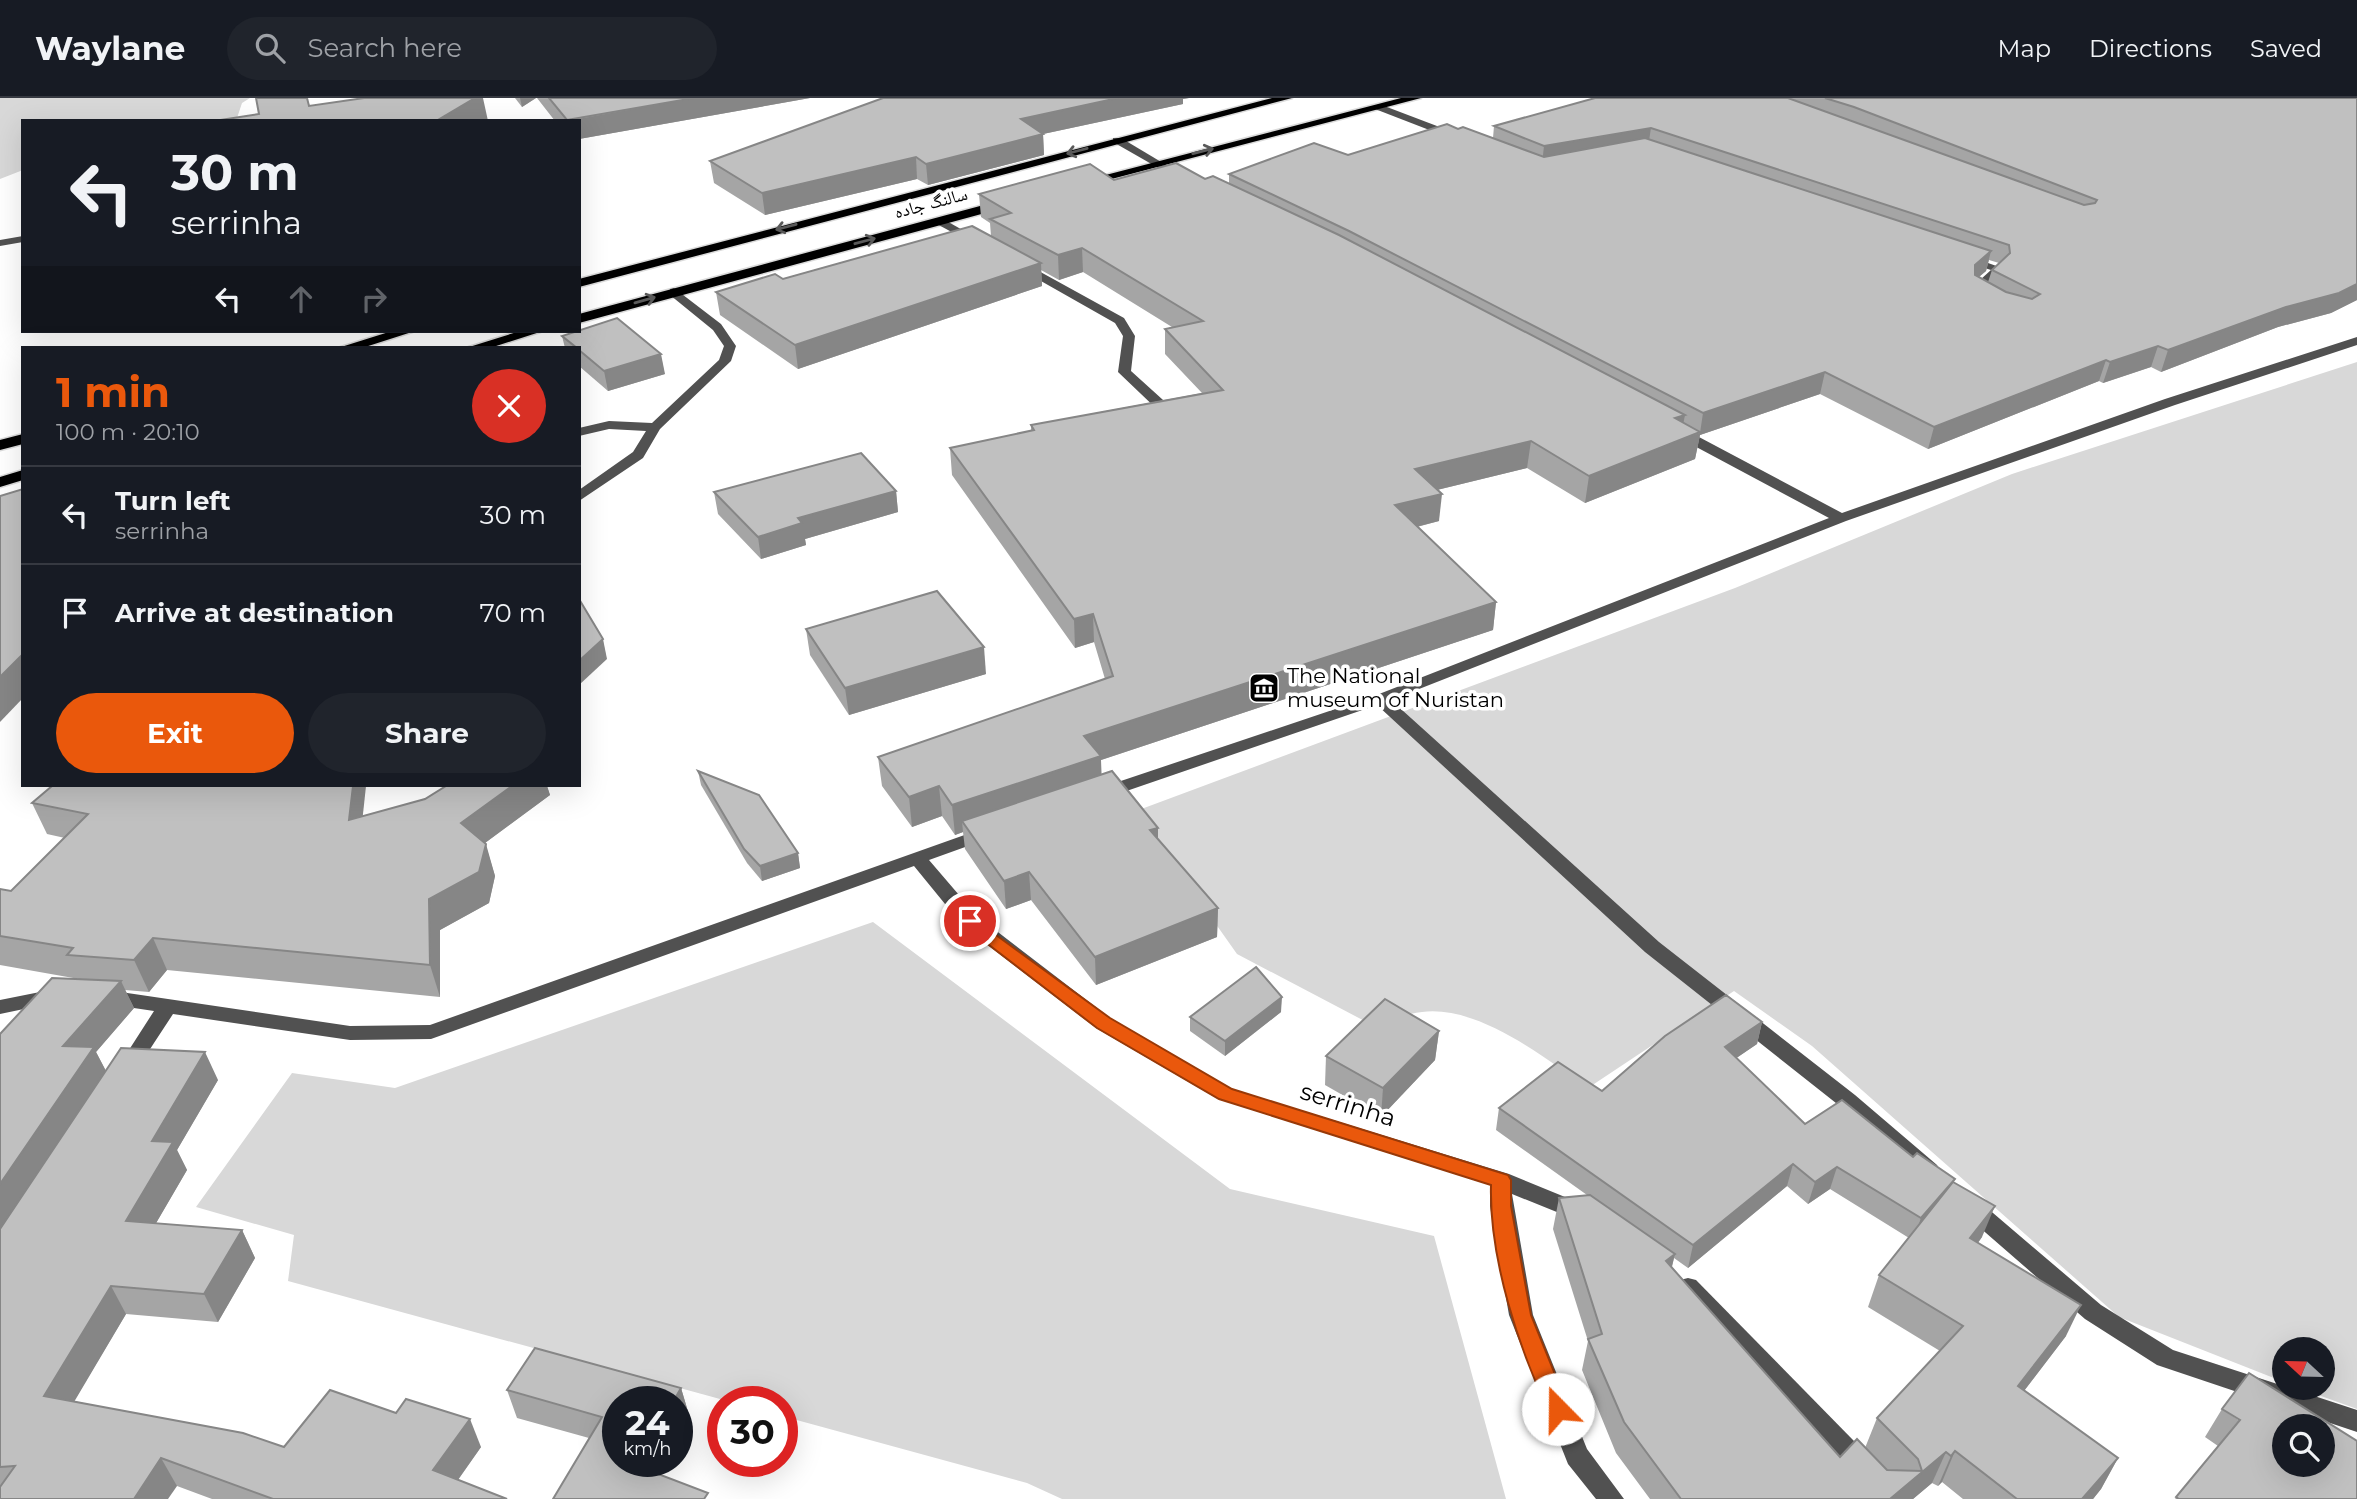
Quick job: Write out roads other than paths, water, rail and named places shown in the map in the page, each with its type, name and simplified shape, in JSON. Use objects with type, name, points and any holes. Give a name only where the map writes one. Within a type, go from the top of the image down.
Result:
[{"type":"highway","name":"سالنگ جاده","points":[[581,282],[1117,140],[1286,98]]},
{"type":"highway","points":[[1073,185],[1415,98]]},
{"type":"highway","name":"سالنگ جاده","points":[[581,318],[1020,199]]},
{"type":"highway","points":[[353,346],[401,333]]},
{"type":"highway","points":[[481,346],[530,333]]},
{"type":"highway","points":[[0,446],[21,440]]},
{"type":"highway","points":[[0,482],[21,476]]},
{"type":"street","points":[[1379,107],[1466,141]]},
{"type":"street","points":[[1117,140],[1154,163],[1192,181]]},
{"type":"street","points":[[939,221],[987,247]]},
{"type":"street","points":[[0,243],[21,239]]},
{"type":"street","points":[[1959,256],[1999,269],[1975,290],[1987,300]]},
{"type":"street","points":[[1011,261],[1120,321],[1129,336],[1124,372],[1168,412]]},
{"type":"street","points":[[581,496],[638,455],[655,427],[725,361],[730,346],[717,327],[674,292]]},
{"type":"street","points":[[1089,798],[1380,699],[1841,518],[2170,402],[2357,341]]},
{"type":"street","points":[[1662,423],[1841,518]]},
{"type":"street","points":[[581,432],[609,425],[655,427]]},
{"type":"street","points":[[1380,699],[1652,947],[1848,1101],[2093,1312],[2165,1358],[2357,1420]]},
{"type":"street","points":[[96,996],[122,997],[349,1033],[431,1032],[1010,825]]},
{"type":"street","name":"serrinha","points":[[917,857],[970,921],[1103,1023],[1225,1094],[1501,1180],[1603,1225]]},
{"type":"street","points":[[0,1007],[43,996],[69,996]]},
{"type":"street","points":[[115,1086],[168,1006]]},
{"type":"street","points":[[1501,1180],[1501,1206],[1521,1315],[1577,1456],[1611,1499]]},
{"type":"street","points":[[1666,1269],[1677,1276],[1894,1499]]},
{"type":"place","name":"The National museum of Nuristan","points":[[1264,688]]}]
